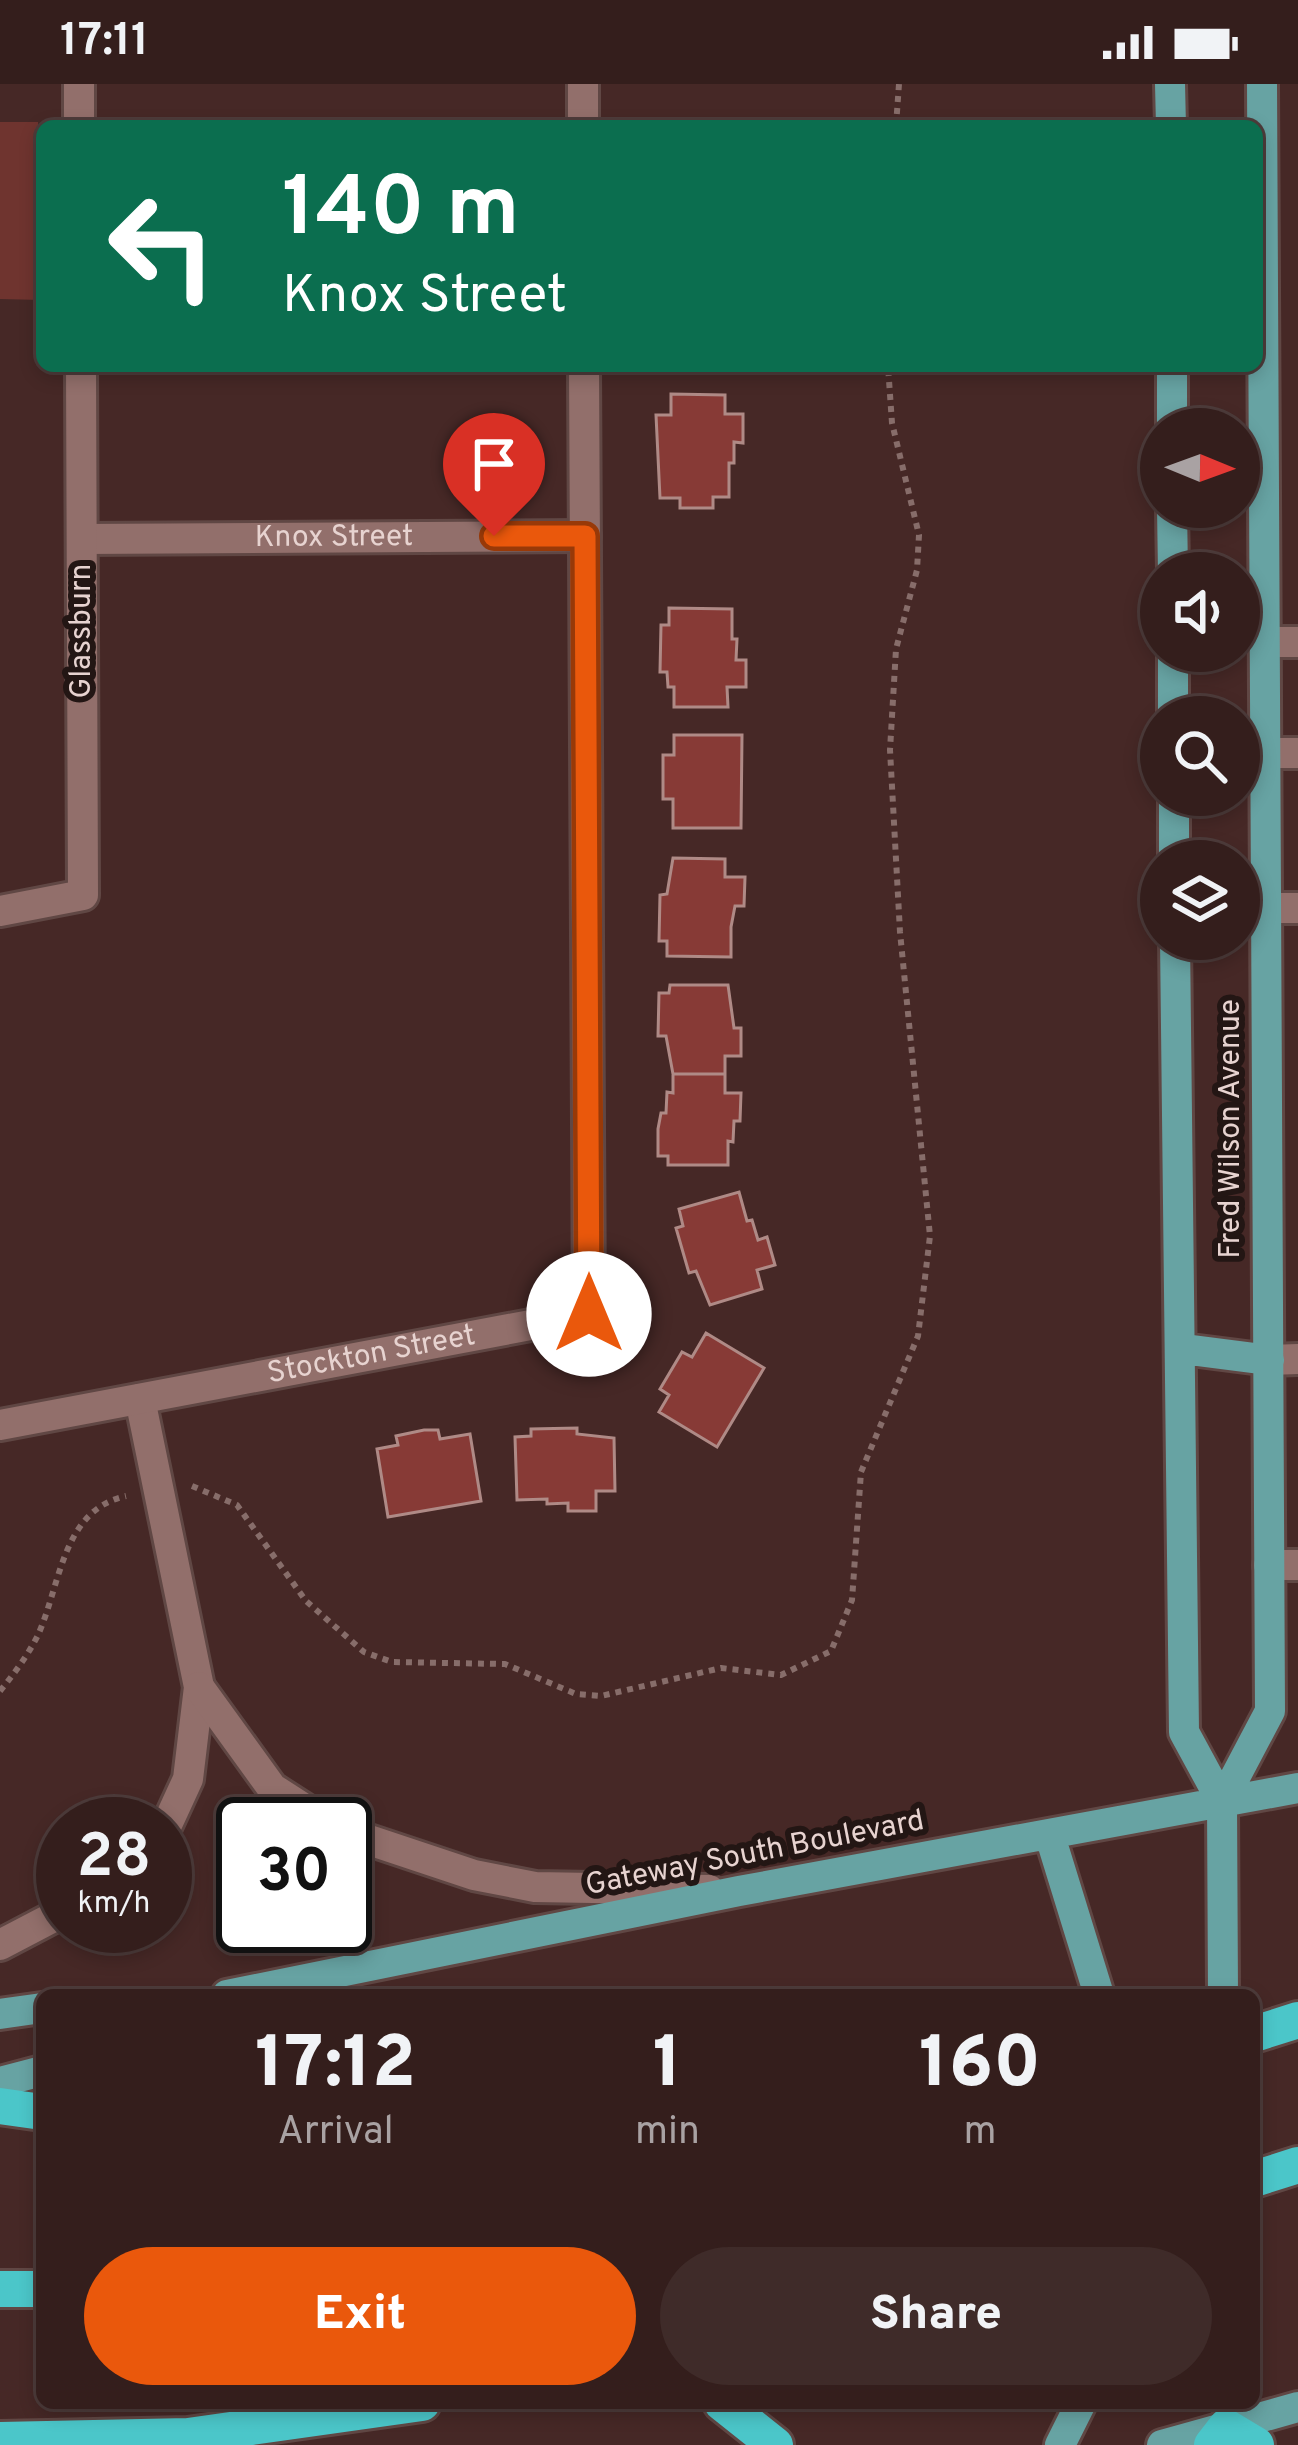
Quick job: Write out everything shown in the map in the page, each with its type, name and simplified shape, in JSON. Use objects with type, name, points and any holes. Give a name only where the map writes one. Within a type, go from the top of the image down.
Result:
[{"type":"highway","points":[[1260,2031],[1298,2020]]},
{"type":"highway","points":[[0,2106],[36,2111]]},
{"type":"highway","points":[[1260,2177],[1298,2165]]},
{"type":"highway","points":[[0,2289],[36,2289]]},
{"type":"highway","points":[[0,2440],[188,2436],[379,2409]]},
{"type":"highway","points":[[730,2409],[775,2445]]},
{"type":"main road","points":[[1170,84],[1171,120]]},
{"type":"main road","name":"Fred Wilson Avenue","points":[[1262,84],[1262,120]]},
{"type":"main road","name":"Fred Wilson Avenue","points":[[1258,840],[1265,753],[1263,270]]},
{"type":"main road","points":[[1172,372],[1172,408]]},
{"type":"main road","name":"Fred Wilson Avenue","points":[[1175,960],[1184,1349],[1184,1732],[1222,1802]]},
{"type":"main road","name":"Fred Wilson Avenue","points":[[1222,1989],[1222,1802],[1270,1711],[1283,1565],[1283,1360],[1256,960]]},
{"type":"main road","points":[[1184,1349],[1283,1360]]},
{"type":"main road","name":"Gateway South Boulevard","points":[[257,1989],[739,1891],[1298,1788]]},
{"type":"main road","points":[[1050,1836],[1097,1989]]},
{"type":"main road","points":[[0,2014],[36,2009]]},
{"type":"main road","points":[[0,2082],[36,2073]]},
{"type":"main road","points":[[1162,2445],[1230,2430],[1298,2407]]},
{"type":"main road","points":[[1060,2445],[1079,2409]]},
{"type":"street","points":[[79,84],[79,120]]},
{"type":"street","points":[[583,84],[583,120]]},
{"type":"street","name":"Glassburn","points":[[0,911],[83,896],[81,372]]},
{"type":"street","name":"Stockton Street","points":[[0,1425],[589,1314],[584,372]]},
{"type":"street","name":"Knox Street","points":[[82,539],[585,536]]},
{"type":"street","points":[[1265,642],[1298,642]]},
{"type":"street","points":[[1265,753],[1298,753]]},
{"type":"street","points":[[1260,908],[1298,908]]},
{"type":"street","points":[[140,1399],[200,1687],[188,1779],[180,1797]]},
{"type":"street","points":[[200,1687],[272,1788],[286,1797]]},
{"type":"street","points":[[372,1841],[474,1875],[535,1887],[739,1891]]},
{"type":"street","points":[[0,1945],[36,1926]]},
{"type":"path","points":[[896,120],[899,84]]},
{"type":"path","points":[[0,1691],[36,1638],[80,1522],[106,1500],[200,1485],[237,1504],[306,1600],[364,1652],[392,1662],[505,1664],[576,1694],[601,1696],[721,1668],[782,1675],[831,1652],[852,1600],[861,1472],[918,1336],[930,1236],[890,750],[896,649],[916,571],[919,535],[892,423],[888,372]]},
{"type":"shaded area","points":[[0,122],[36,122],[36,300],[0,299]]},
{"type":"building","points":[[671,394],[725,395],[725,414],[743,414],[743,443],[734,442],[734,463],[729,463],[729,497],[713,497],[713,508],[680,508],[680,498],[660,498],[656,415],[671,415]]},
{"type":"building","points":[[669,608],[732,609],[732,639],[737,639],[736,660],[746,660],[746,687],[727,687],[728,707],[674,707],[674,687],[668,687],[667,672],[660,672],[661,625],[669,625]]},
{"type":"building","points":[[674,735],[742,735],[741,828],[673,828],[673,799],[663,799],[663,755],[674,755]]},
{"type":"building","points":[[673,858],[725,859],[725,877],[745,877],[744,906],[735,906],[731,927],[731,957],[667,956],[667,941],[659,941],[660,895],[667,894]]},
{"type":"building","points":[[670,985],[728,985],[734,1028],[741,1028],[741,1056],[725,1056],[725,1074],[673,1074],[666,1036],[658,1036],[659,993],[669,993]]},
{"type":"building","points":[[673,1074],[725,1074],[725,1093],[741,1093],[740,1121],[734,1121],[733,1142],[728,1141],[728,1165],[668,1165],[668,1156],[658,1156],[658,1129],[661,1113],[666,1113],[667,1092],[673,1093]]},
{"type":"building","points":[[739,1192],[747,1221],[752,1220],[758,1240],[767,1237],[775,1265],[757,1270],[762,1289],[710,1305],[696,1271],[689,1273],[676,1228],[683,1226],[679,1209]]},
{"type":"building","points":[[706,1333],[764,1368],[717,1447],[659,1412],[669,1395],[660,1389],[682,1352],[692,1357]]},
{"type":"building","points":[[577,1428],[577,1434],[614,1438],[615,1491],[596,1491],[596,1511],[568,1511],[568,1503],[547,1504],[547,1499],[517,1500],[515,1437],[531,1436],[531,1429]]},
{"type":"building","points":[[438,1430],[440,1439],[470,1434],[481,1501],[388,1517],[377,1449],[398,1445],[396,1436]]},
{"type":"route","points":[[494,536],[585,536],[589,1314]]}]
